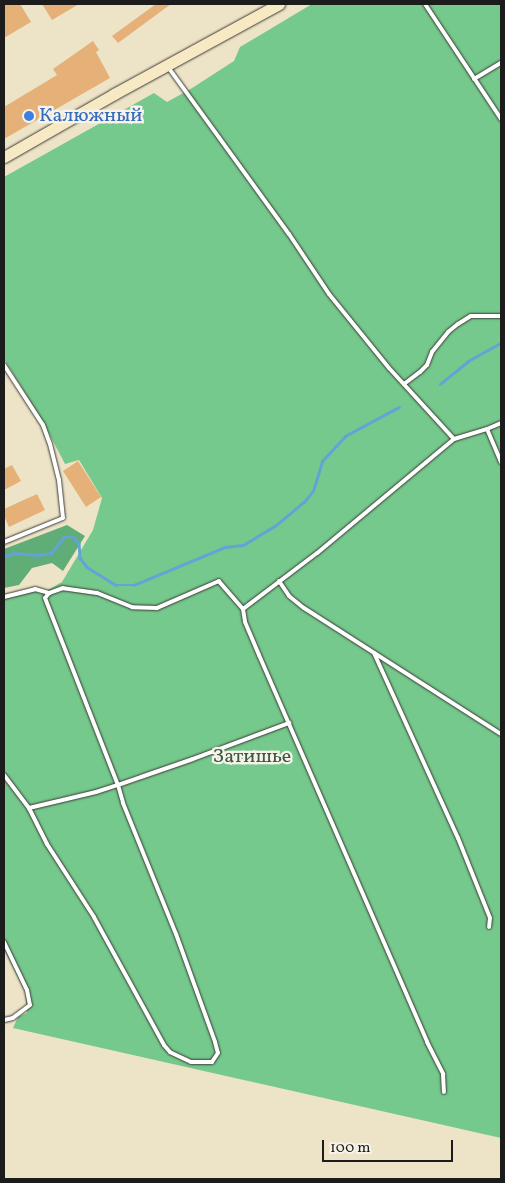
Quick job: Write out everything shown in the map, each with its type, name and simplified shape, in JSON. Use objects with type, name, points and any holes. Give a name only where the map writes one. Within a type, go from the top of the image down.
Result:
[{"type":"main road","points":[[4,157],[279,4]]},
{"type":"lane","points":[[425,4],[501,119]]},
{"type":"lane","points":[[474,79],[501,63]]},
{"type":"lane","points":[[167,65],[289,234],[329,294],[404,384],[454,439]]},
{"type":"lane","points":[[404,384],[427,365],[432,352],[448,332],[458,324],[472,316],[501,316]]},
{"type":"lane","points":[[4,364],[43,425],[59,480],[63,518],[4,542]]},
{"type":"lane","points":[[243,609],[317,553],[454,439],[501,423]]},
{"type":"lane","points":[[487,429],[501,462]]},
{"type":"lane","points":[[4,775],[29,808],[47,844],[94,916],[164,1045],[170,1052],[191,1062],[212,1062],[218,1053],[216,1042],[173,926],[123,803],[118,785],[45,598],[49,593],[63,588],[97,593],[132,607],[158,608],[219,581],[243,609],[245,622],[427,1042],[443,1074],[444,1092]]},
{"type":"lane","points":[[279,581],[289,596],[304,608],[501,734]]},
{"type":"lane","points":[[4,597],[35,589],[49,593]]},
{"type":"lane","points":[[374,653],[458,838],[490,918],[489,927]]},
{"type":"lane","points":[[29,808],[41,803],[78,798],[118,785],[289,723]]},
{"type":"lane","points":[[4,942],[27,990],[30,1005],[13,1018],[4,1020]]},
{"type":"green space","name":"Затишье","points":[[312,4],[501,4],[501,1138],[13,1028],[18,1017],[27,1013],[25,992],[4,949],[4,595],[32,588],[46,591],[62,582],[93,530],[102,498],[79,460],[65,464],[43,422],[4,359],[4,177],[154,93],[167,102],[189,90],[234,61],[240,47]]},
{"type":"green space","points":[[67,525],[85,536],[63,571],[52,563],[32,568],[19,585],[4,588],[4,549]]},
{"type":"building","points":[[4,4],[20,4],[31,22],[4,38]]},
{"type":"building","points":[[42,4],[79,4],[52,20]]},
{"type":"building","points":[[156,4],[171,4],[118,43],[112,36]]},
{"type":"building","points":[[93,41],[99,50],[96,52],[110,78],[4,139],[4,107],[57,75],[53,69]]},
{"type":"building","points":[[78,461],[101,497],[86,507],[63,471]]},
{"type":"building","points":[[12,465],[21,481],[4,490],[4,469]]},
{"type":"building","points":[[37,494],[45,510],[9,527],[4,516],[4,509]]},
{"type":"waterway","points":[[440,384],[468,361],[501,343]]},
{"type":"waterway","points":[[4,556],[15,553],[37,555],[51,553],[64,537],[73,537],[79,543],[80,558],[87,567],[116,585],[134,585],[225,547],[243,545],[275,526],[304,502],[313,491],[322,461],[345,436],[399,407]]},
{"type":"place","name":"Калюжный","points":[[29,116]]}]
